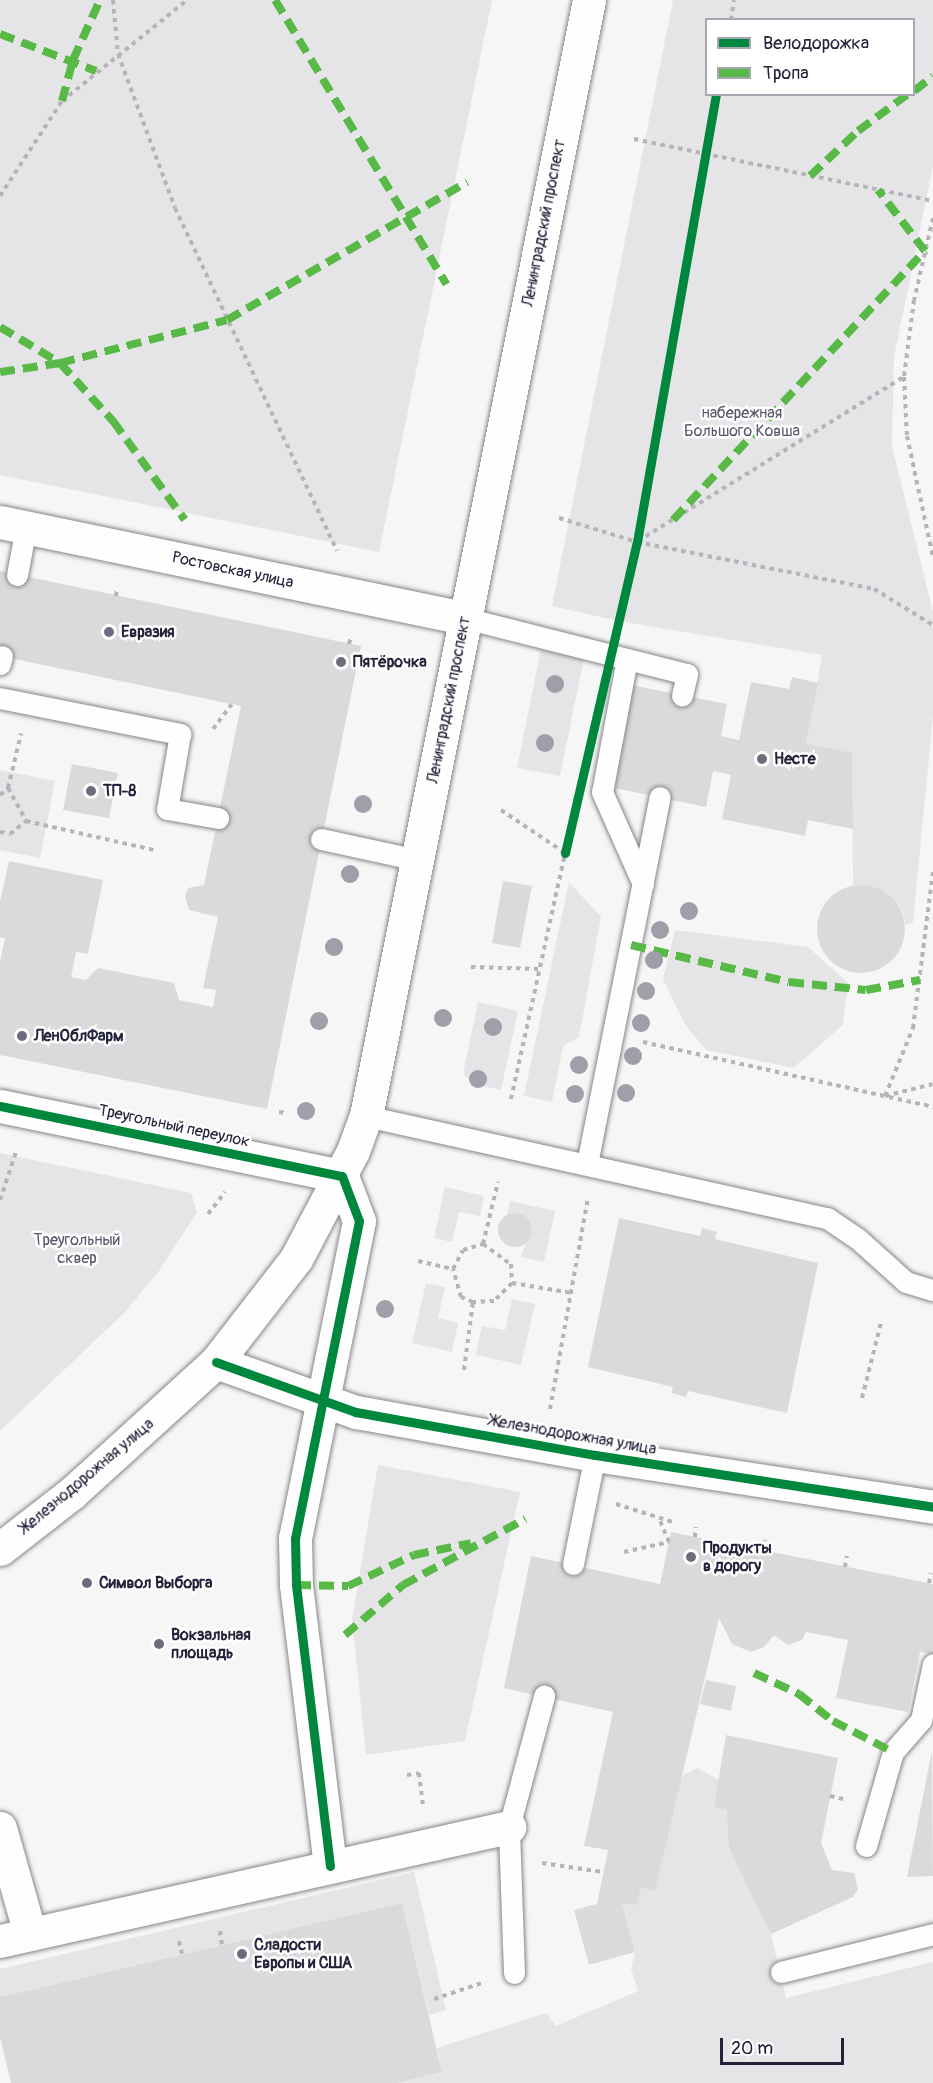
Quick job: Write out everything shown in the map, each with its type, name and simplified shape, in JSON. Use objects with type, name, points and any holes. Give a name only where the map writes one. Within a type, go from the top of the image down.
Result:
[{"type":"street","name":"Ленинградский проспект","points":[[216,1362],[296,1259],[342,1176],[366,1116],[589,0]]},
{"type":"street","name":"Ростовская улица","points":[[13,525],[465,618]]},
{"type":"street","name":"Треугольный переулок","points":[[0,1106],[342,1176]]},
{"type":"street","points":[[330,1866],[296,1585],[295,1538],[359,1221],[342,1176]]},
{"type":"street","name":"Железнодорожная улица","points":[[0,1549],[72,1493],[216,1362],[356,1412],[595,1455],[933,1507]]},
{"type":"street","points":[[0,1828],[15,1938],[509,1827]]},
{"type":"lane","points":[[13,525],[17,575]]},
{"type":"lane","points":[[465,618],[687,674],[682,695]]},
{"type":"lane","points":[[620,657],[602,792],[643,884]]},
{"type":"lane","points":[[0,698],[180,734],[167,809],[218,818]]},
{"type":"lane","points":[[587,1164],[660,797]]},
{"type":"lane","points":[[321,839],[417,860]]},
{"type":"lane","points":[[366,1116],[827,1218],[858,1239],[906,1282],[933,1290]]},
{"type":"lane","points":[[573,1564],[595,1455]]},
{"type":"lane","points":[[866,1846],[893,1752],[921,1720],[933,1664]]},
{"type":"lane","points":[[514,1972],[509,1827],[544,1696]]},
{"type":"lane","points":[[781,1972],[933,1934]]},
{"type":"path","points":[[113,0],[118,54],[175,208],[337,551]]},
{"type":"path","points":[[0,196],[62,101],[187,0]]},
{"type":"path","points":[[731,18],[734,0]]},
{"type":"path","points":[[620,657],[637,542],[716,96]]},
{"type":"path","points":[[634,139],[933,201]]},
{"type":"path","points":[[933,218],[914,300],[904,377],[908,447],[933,557]]},
{"type":"path","points":[[637,542],[904,377]]},
{"type":"path","points":[[558,518],[637,542],[874,589],[933,625]]},
{"type":"path","points":[[116,596],[117,587]]},
{"type":"path","points":[[350,644],[351,636]]},
{"type":"path","points":[[358,660],[368,662]]},
{"type":"path","points":[[0,795],[8,788],[27,704]]},
{"type":"path","points":[[8,788],[26,821],[158,851]]},
{"type":"path","points":[[511,1100],[537,969],[576,807]]},
{"type":"path","points":[[501,810],[565,853]]},
{"type":"path","points":[[0,832],[10,834],[26,821]]},
{"type":"path","points":[[885,1096],[914,1028],[933,872]]},
{"type":"path","points":[[471,967],[537,969]]},
{"type":"path","points":[[611,1041],[643,1041],[933,1107]]},
{"type":"path","points":[[885,1096],[933,1084]]},
{"type":"path","points":[[279,1112],[286,1113]]},
{"type":"path","points":[[0,1200],[18,1148]]},
{"type":"path","points":[[483,1244],[498,1182]]},
{"type":"path","points":[[541,1445],[572,1293],[588,1196]]},
{"type":"path","points":[[483,1244],[511,1264],[512,1283],[494,1301],[473,1302],[460,1297],[453,1269],[463,1250],[483,1244]]},
{"type":"path","points":[[418,1261],[453,1269]]},
{"type":"path","points":[[512,1283],[572,1293]]},
{"type":"path","points":[[464,1370],[473,1302]]},
{"type":"path","points":[[862,1398],[881,1323]]},
{"type":"path","points":[[624,1552],[669,1542],[658,1517]]},
{"type":"path","points":[[694,1537],[696,1527]]},
{"type":"path","points":[[763,1550],[765,1540]]},
{"type":"path","points":[[845,1567],[847,1557]]},
{"type":"path","points":[[929,1583],[931,1574]]},
{"type":"path","points":[[407,1775],[419,1773],[423,1807]]},
{"type":"path","points":[[580,1869],[603,1872]]},
{"type":"path","points":[[220,1931],[222,1945]]},
{"type":"path","points":[[179,1941],[182,1954]]},
{"type":"path","points":[[434,1999],[514,1972]]},
{"type":"shaded area","points":[[0,0],[492,0],[379,552],[0,475]]},
{"type":"shaded area","name":"набережная Большого Ковша","points":[[673,0],[933,0],[933,166],[894,357],[892,447],[933,612],[933,716],[913,922],[906,925],[901,909],[888,893],[853,885],[852,754],[806,744],[822,655],[618,621],[552,606]]},
{"type":"shaded area","points":[[544,634],[587,643],[560,776],[517,768]]},
{"type":"shaded area","points":[[0,770],[55,781],[40,858],[0,850]]},
{"type":"shaded area","points":[[569,882],[601,917],[579,1037],[563,1046],[552,1102],[524,1096]]},
{"type":"shaded area","points":[[675,930],[808,947],[848,983],[843,1025],[793,1068],[706,1050],[684,1023],[663,979]]},
{"type":"shaded area","points":[[478,1002],[518,1011],[501,1090],[473,1084],[463,1074]]},
{"type":"shaded area","name":"Треугольный сквер","points":[[0,1153],[191,1193],[197,1212],[159,1271],[125,1312],[0,1431]]},
{"type":"shaded area","points":[[445,1187],[484,1196],[480,1216],[459,1212],[452,1242],[434,1238]]},
{"type":"shaded area","points":[[510,1201],[555,1211],[544,1262],[521,1257],[532,1224],[520,1213],[507,1214]]},
{"type":"shaded area","points":[[426,1283],[445,1287],[438,1318],[458,1323],[452,1352],[412,1343]]},
{"type":"shaded area","points":[[512,1299],[535,1304],[521,1365],[476,1355],[482,1326],[505,1330]]},
{"type":"shaded area","points":[[378,1465],[520,1492],[465,1741],[366,1755],[352,1619]]},
{"type":"shaded area","points":[[697,1768],[719,1780],[714,1807],[727,1810],[771,1934],[786,1998],[933,1962],[933,2083],[397,2083],[442,2072],[437,2048],[546,2013],[556,2026],[638,1991],[631,1969],[635,1952],[622,1903],[637,1905],[641,1887],[655,1890],[680,1777]]},
{"type":"shaded area","points":[[414,1872],[446,2010],[429,2015],[402,1903],[0,1997],[0,1969]]},
{"type":"building","points":[[0,571],[361,646],[267,1109],[0,1055],[0,962],[5,938],[0,937],[0,902],[9,861],[103,880],[88,954],[76,952],[71,977],[86,980],[98,968],[174,983],[179,1000],[213,1007],[216,990],[203,988],[218,917],[189,910],[185,896],[188,888],[204,885],[241,706],[0,656]]},
{"type":"building","points":[[792,677],[818,683],[806,744],[852,753],[853,829],[808,820],[805,836],[722,819],[731,775],[713,771],[706,807],[610,787],[631,685],[727,704],[721,736],[739,740],[751,682],[789,689]]},
{"type":"building","name":"ТП-8","points":[[72,764],[118,773],[109,818],[63,810]]},
{"type":"building","points":[[503,881],[532,886],[520,948],[492,943]]},
{"type":"building","points":[[861,885],[886,892],[898,904],[905,929],[898,954],[886,966],[861,973],[836,966],[824,954],[817,929],[824,904],[836,892]]},
{"type":"building","points":[[515,1213],[527,1218],[532,1230],[527,1242],[515,1247],[503,1242],[498,1230],[503,1218]]},
{"type":"building","points":[[619,1218],[700,1236],[702,1228],[717,1232],[715,1239],[818,1263],[787,1413],[688,1391],[686,1397],[671,1393],[673,1387],[588,1367]]},
{"type":"building","points":[[671,1532],[933,1584],[933,1654],[920,1652],[908,1712],[836,1698],[848,1640],[806,1632],[802,1640],[788,1645],[774,1635],[764,1647],[751,1652],[732,1644],[719,1618],[655,1891],[641,1887],[637,1905],[622,1903],[635,1952],[589,1965],[574,1910],[597,1904],[608,1850],[584,1846],[613,1712],[504,1688],[531,1556],[660,1584]]},
{"type":"building","points":[[706,1680],[736,1686],[731,1711],[700,1704]]},
{"type":"building","points":[[726,1735],[838,1758],[821,1843],[832,1870],[854,1873],[858,1889],[853,1897],[771,1934],[729,1848],[727,1810],[714,1807]]},
{"type":"building","points":[[932,1751],[933,1876],[907,1877]]},
{"type":"building","points":[[402,1903],[442,2072],[397,2083],[11,2083],[0,2037],[0,1997]]},
{"type":"marked path","points":[[62,101],[73,60],[100,0]]},
{"type":"marked path","points":[[275,0],[446,284]]},
{"type":"marked path","points":[[0,34],[96,71]]},
{"type":"marked path","points":[[915,90],[933,76]]},
{"type":"marked path","points":[[810,176],[858,131],[905,96]]},
{"type":"marked path","points":[[0,372],[60,363],[227,320],[467,182]]},
{"type":"marked path","points":[[673,520],[925,251],[878,190]]},
{"type":"marked path","points":[[0,327],[60,363],[113,421],[185,520]]},
{"type":"marked path","points":[[631,945],[789,982],[866,990],[920,980]]},
{"type":"marked path","points":[[345,1635],[403,1585],[525,1519]]},
{"type":"marked path","points":[[296,1585],[348,1586],[414,1555],[471,1543]]},
{"type":"marked path","points":[[754,1673],[799,1694],[833,1721],[893,1752]]},
{"type":"cycle path","points":[[565,853],[637,542],[716,96]]},
{"type":"cycle path","points":[[0,1106],[342,1176],[359,1221],[295,1538],[296,1585],[330,1866]]},
{"type":"cycle path","points":[[216,1362],[356,1412],[595,1455],[933,1507]]},
{"type":"place","name":"Евразия","points":[[109,632]]},
{"type":"place","name":"Пятёрочка","points":[[341,662]]},
{"type":"place","name":"Несте","points":[[762,759]]},
{"type":"place","name":"ТП-8","points":[[91,791]]},
{"type":"place","name":"ЛенОблФарм","points":[[22,1036]]},
{"type":"place","name":"Продукты в дорогу","points":[[691,1557]]},
{"type":"place","name":"Символ Выборга","points":[[87,1583]]},
{"type":"place","name":"Вокзальная площадь","points":[[159,1644]]},
{"type":"place","name":"Сладости Европы и США","points":[[242,1954]]}]
